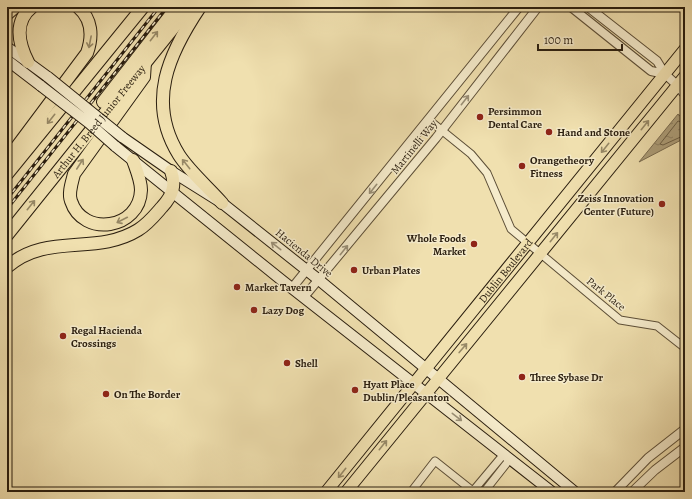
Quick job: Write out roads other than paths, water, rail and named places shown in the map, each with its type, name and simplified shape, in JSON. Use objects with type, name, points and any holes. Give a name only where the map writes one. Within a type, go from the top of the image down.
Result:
[{"type":"highway","points":[[7,14],[15,7]]},
{"type":"highway","points":[[28,62],[22,50],[19,35],[24,17],[32,7]]},
{"type":"highway","points":[[7,160],[87,53],[92,34],[85,14],[78,7]]},
{"type":"highway","points":[[7,174],[143,7]]},
{"type":"highway","points":[[86,137],[91,117],[177,7]]},
{"type":"highway","name":"Arthur H. Breed Junior Freeway","points":[[7,235],[190,7]]},
{"type":"highway","points":[[200,7],[172,53],[164,81],[163,111],[170,137],[179,155],[222,202]]},
{"type":"highway","points":[[132,160],[141,189],[139,199],[129,216],[119,223],[109,225],[92,222],[79,214],[71,201],[71,184],[74,174],[144,77],[145,62]]},
{"type":"highway","points":[[7,268],[24,256],[37,250],[53,246],[98,242],[126,236],[138,230],[168,201],[174,186],[171,171]]},
{"type":"main road","name":"Hacienda Drive","points":[[7,47],[78,100],[122,137],[171,171],[222,202],[307,270],[575,492]]},
{"type":"main road","name":"Dublin Boulevard","points":[[326,492],[685,49]]},
{"type":"main road","points":[[7,60],[89,123],[132,160],[292,288],[552,492]]},
{"type":"main road","name":"Dublin Boulevard","points":[[346,492],[540,253],[681,86],[685,76]]},
{"type":"street","name":"Martinelli Way","points":[[292,288],[519,7]]},
{"type":"street","name":"Martinelli Way","points":[[304,297],[442,131],[538,7]]},
{"type":"street","points":[[571,7],[651,71],[665,74]]},
{"type":"street","points":[[588,7],[657,61],[665,74],[681,86],[685,95]]},
{"type":"street","name":"Park Place","points":[[429,120],[482,165],[487,173],[511,229],[620,320],[657,326],[685,348]]},
{"type":"street","points":[[615,492],[648,458],[685,429]]},
{"type":"street","points":[[632,492],[655,470],[685,447]]},
{"type":"street","points":[[411,492],[435,461],[474,492],[507,456]]},
{"type":"street","points":[[484,492],[507,456]]},
{"type":"water","points":[[678,114],[685,120],[685,138],[639,162]]},
{"type":"railway","points":[[7,199],[159,7]]},
{"type":"railway","points":[[7,209],[167,7]]},
{"type":"place","name":"Persimmon Dental Care","points":[[480,117]]},
{"type":"place","name":"Hand and Stone","points":[[549,132]]},
{"type":"place","name":"Orangetheory Fitness","points":[[522,166]]},
{"type":"place","name":"Zeiss Innovation Center (Future)","points":[[662,204]]},
{"type":"place","name":"Whole Foods Market","points":[[474,244]]},
{"type":"place","name":"Urban Plates","points":[[354,270]]},
{"type":"place","name":"Market Tavern","points":[[237,287]]},
{"type":"place","name":"Lazy Dog","points":[[254,310]]},
{"type":"place","name":"Regal Hacienda Crossings","points":[[63,336]]},
{"type":"place","name":"Shell","points":[[287,363]]},
{"type":"place","name":"Three Sybase Dr","points":[[522,377]]},
{"type":"place","name":"Hyatt Place Dublin/Pleasanton","points":[[355,390]]},
{"type":"place","name":"On The Border","points":[[106,394]]}]
